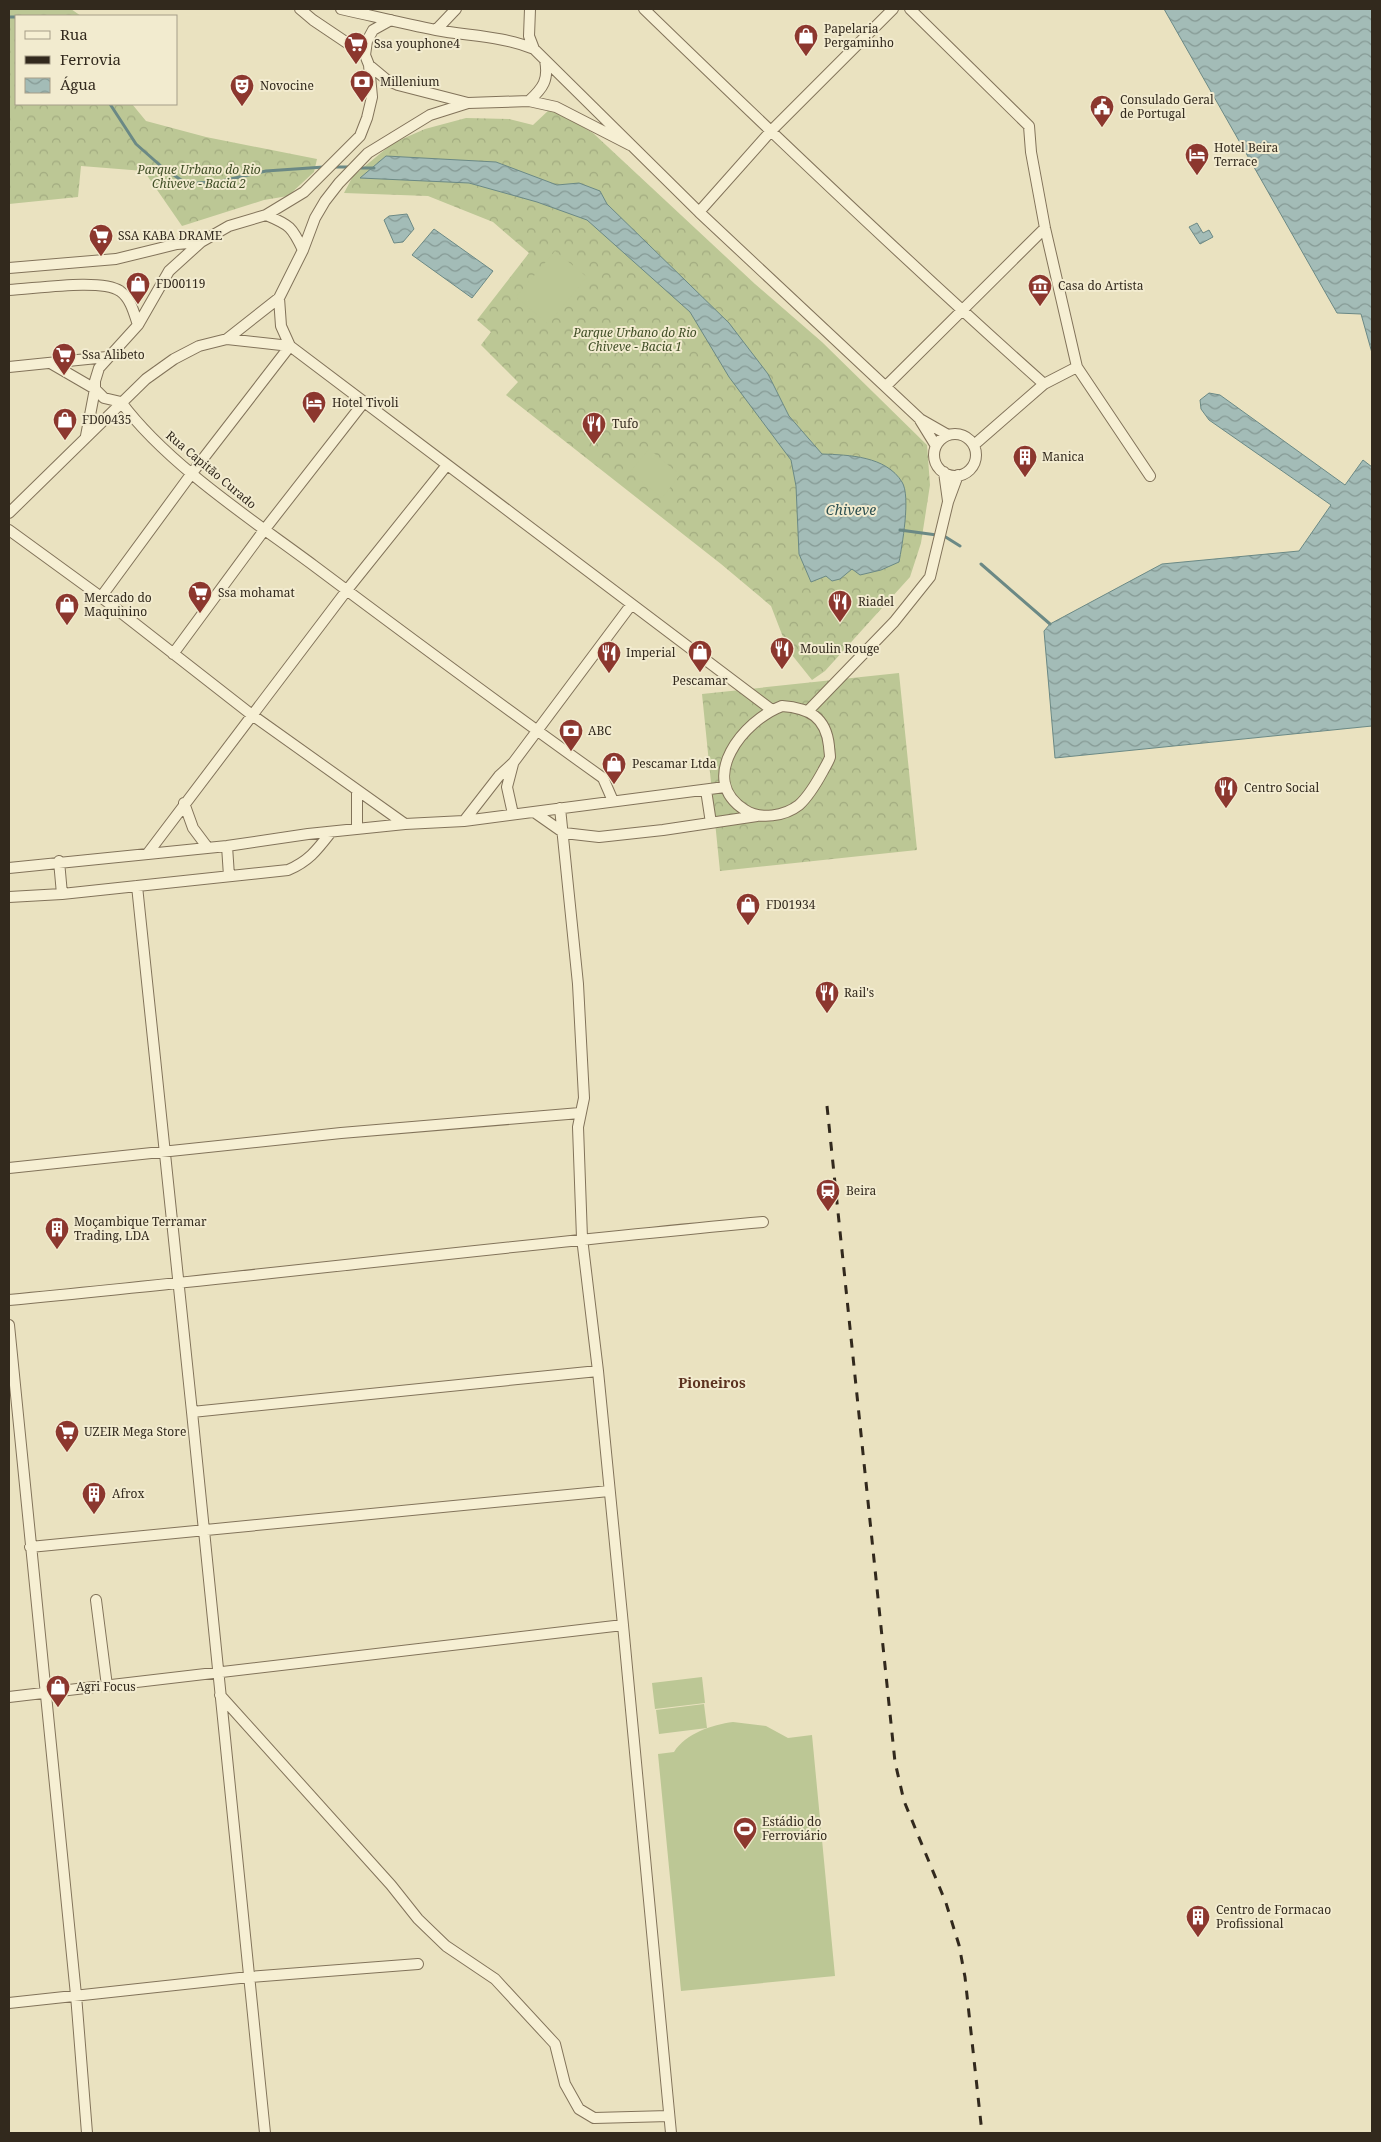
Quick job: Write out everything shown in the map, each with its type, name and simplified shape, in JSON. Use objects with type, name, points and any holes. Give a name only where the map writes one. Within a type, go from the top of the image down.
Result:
[{"type":"street","points":[[300,9],[367,60],[387,80],[468,103]]},
{"type":"street","points":[[342,9],[436,30],[499,39],[534,49],[699,212],[920,419],[948,435]]},
{"type":"street","points":[[436,30],[456,9]]},
{"type":"street","points":[[530,9],[529,36],[534,49]]},
{"type":"street","points":[[644,9],[771,132],[1044,384]]},
{"type":"street","points":[[699,212],[771,132],[893,9]]},
{"type":"street","points":[[910,9],[1029,126],[1031,152],[1045,228],[1076,367],[1150,476]]},
{"type":"street","points":[[86,436],[99,368],[138,325],[169,271],[201,242],[229,226],[266,214],[304,192],[360,136],[372,97],[366,41],[374,30],[391,20]]},
{"type":"street","points":[[529,101],[541,90],[547,73],[545,60]]},
{"type":"street","points":[[227,339],[280,298],[303,250],[315,218],[325,201],[368,153],[430,116],[468,103],[529,101],[556,107],[630,145]]},
{"type":"street","points":[[266,214],[286,223],[294,232],[303,250]]},
{"type":"street","points":[[886,386],[1045,228]]},
{"type":"street","points":[[9,268],[116,259],[177,244],[201,242]]},
{"type":"street","points":[[9,290],[89,285],[110,287],[121,292],[130,302],[138,325]]},
{"type":"street","points":[[280,298],[281,326],[290,346],[772,710]]},
{"type":"street","points":[[9,513],[121,402],[146,379],[174,360],[199,346],[227,339],[290,346]]},
{"type":"street","points":[[101,596],[192,473],[290,346]]},
{"type":"street","points":[[9,367],[107,357]]},
{"type":"street","points":[[52,364],[95,389],[104,398],[121,402]]},
{"type":"street","points":[[974,445],[1044,384],[1076,367]]},
{"type":"street","name":"Rua Capitão Curado","points":[[121,402],[135,421],[192,473],[537,731],[603,778],[613,801]]},
{"type":"street","points":[[173,654],[265,529],[364,402]]},
{"type":"street","points":[[920,419],[936,446],[935,461],[944,472],[948,502]]},
{"type":"street","points":[[936,446],[948,435],[958,434],[967,437],[974,445],[976,458],[967,472],[958,475],[944,472]]},
{"type":"street","points":[[148,853],[347,590],[447,465]]},
{"type":"street","points":[[808,711],[894,622],[930,577],[937,555],[948,502],[958,475]]},
{"type":"street","points":[[9,530],[101,596],[252,715],[405,824]]},
{"type":"street","points":[[464,821],[499,776],[513,763],[631,605]]},
{"type":"street","points":[[534,812],[564,833],[600,837],[779,814],[798,805],[817,783],[830,758],[826,730],[819,719],[808,711],[796,707],[782,706],[772,710],[748,728],[733,747],[724,767],[725,787],[735,802],[746,811],[760,816]]},
{"type":"street","points":[[513,763],[507,787],[513,814]]},
{"type":"street","points":[[9,868],[59,861],[227,846],[405,824],[464,821],[725,787]]},
{"type":"street","points":[[357,790],[357,829]]},
{"type":"street","points":[[706,790],[711,823]]},
{"type":"street","points":[[184,803],[193,828],[208,848]]},
{"type":"street","points":[[560,808],[564,833],[579,1003],[584,1098],[578,1127],[582,1238],[598,1371],[624,1626],[671,2133]]},
{"type":"street","points":[[9,897],[62,894],[288,870],[302,864],[311,857],[331,832]]},
{"type":"street","points":[[227,846],[229,876]]},
{"type":"street","points":[[59,861],[62,894]]},
{"type":"street","points":[[137,886],[180,1283],[265,2133]]},
{"type":"street","points":[[9,1168],[341,1133],[580,1112]]},
{"type":"street","points":[[9,1300],[582,1238],[763,1222]]},
{"type":"street","points":[[9,1325],[10,1354],[76,1995],[87,2133]]},
{"type":"street","points":[[192,1412],[598,1371]]},
{"type":"street","points":[[30,1547],[609,1491]]},
{"type":"street","points":[[96,1600],[107,1686]]},
{"type":"street","points":[[9,1697],[624,1626]]},
{"type":"street","points":[[220,1695],[391,1885],[418,1919],[446,1946],[496,1979],[555,2044],[565,2084],[579,2109],[594,2118],[669,2116]]},
{"type":"street","points":[[9,2003],[249,1977],[418,1964]]},
{"type":"green space","name":"Parque Urbano do Rio Chiveve - Bacia 2","points":[[9,9],[71,9],[80,15],[15,15],[15,105],[133,105],[146,121],[206,137],[317,159],[314,172],[288,196],[264,200],[182,226],[144,171],[81,166],[78,197],[9,204]]},
{"type":"green space","name":"Parque Urbano do Rio Chiveve - Bacia 1","points":[[550,109],[593,133],[755,284],[822,342],[927,445],[930,485],[921,543],[910,577],[825,671],[812,680],[788,650],[771,606],[721,564],[506,395],[518,382],[481,345],[491,332],[477,320],[529,253],[493,222],[428,196],[344,193],[353,176],[393,143],[425,129],[466,118],[509,119],[533,125]]},
{"type":"green space","points":[[555,251],[587,277],[548,324],[516,297]]},
{"type":"green space","points":[[649,449],[680,475],[662,498],[630,472]]},
{"type":"green space","points":[[899,673],[917,850],[720,871],[702,694]]},
{"type":"green space","points":[[702,1677],[705,1703],[655,1709],[652,1683]]},
{"type":"green space","points":[[704,1704],[707,1728],[659,1734],[656,1710]]},
{"type":"green space","name":"Estádio do Ferroviário","points":[[733,1722],[766,1726],[788,1738],[812,1735],[835,1976],[681,1991],[658,1754],[674,1752],[685,1740],[700,1731]]},
{"type":"water","points":[[1164,9],[1372,9],[1372,353],[1361,314],[1337,313]]},
{"type":"water","name":"Chiveve","points":[[386,156],[496,162],[557,185],[579,183],[600,191],[607,204],[729,323],[768,374],[789,416],[822,454],[855,456],[877,462],[895,473],[902,482],[906,498],[905,521],[899,562],[881,570],[860,575],[852,569],[840,579],[832,581],[826,576],[811,582],[799,554],[796,486],[791,460],[729,377],[690,312],[587,220],[537,202],[469,183],[360,178]]},
{"type":"water","points":[[407,214],[414,229],[403,242],[394,243],[384,220],[389,216]]},
{"type":"water","points":[[1197,223],[1203,233],[1209,230],[1213,237],[1200,244],[1189,227]]},
{"type":"water","points":[[434,229],[493,271],[472,298],[412,255]]},
{"type":"water","points":[[1209,393],[1220,395],[1345,485],[1363,460],[1372,467],[1372,726],[1055,758],[1044,631],[1050,624],[1162,564],[1299,551],[1331,505],[1209,420],[1201,409],[1200,400]]},
{"type":"waterway","points":[[9,17],[15,17]]},
{"type":"waterway","points":[[111,105],[136,144],[162,167],[187,184],[222,181],[266,171],[324,167]]},
{"type":"waterway","points":[[333,167],[349,167]]},
{"type":"waterway","points":[[358,168],[374,168]]},
{"type":"waterway","points":[[900,530],[944,536],[960,546]]},
{"type":"waterway","points":[[981,564],[1050,624]]},
{"type":"railway","points":[[827,1106],[895,1762],[904,1801],[946,1903],[959,1945],[965,1977],[982,2133]]},
{"type":"place","name":"Papelaria Pergaminho","points":[[806,57]]},
{"type":"place","name":"Ssa youphone4","points":[[356,65]]},
{"type":"place","name":"Millenium","points":[[362,103]]},
{"type":"place","name":"Novocine","points":[[242,107]]},
{"type":"place","name":"Consulado Geral de Portugal","points":[[1102,128]]},
{"type":"place","name":"Hotel Beira Terrace","points":[[1197,176]]},
{"type":"place","name":"SSA KABA DRAME","points":[[101,257]]},
{"type":"place","name":"FD00119","points":[[138,305]]},
{"type":"place","name":"Casa do Artista","points":[[1040,307]]},
{"type":"place","name":"Ssa Alibeto","points":[[64,376]]},
{"type":"place","name":"Hotel Tivoli","points":[[314,424]]},
{"type":"place","name":"FD00435","points":[[65,441]]},
{"type":"place","name":"Tufo","points":[[594,445]]},
{"type":"place","name":"Manica","points":[[1025,478]]},
{"type":"place","name":"Ssa mohamat","points":[[200,614]]},
{"type":"place","name":"Riadel","points":[[840,623]]},
{"type":"place","name":"Mercado do Maquinino","points":[[67,626]]},
{"type":"place","name":"Moulin Rouge","points":[[782,670]]},
{"type":"place","name":"Pescamar","points":[[700,673]]},
{"type":"place","name":"Imperial","points":[[609,674]]},
{"type":"place","name":"ABC","points":[[571,752]]},
{"type":"place","name":"Pescamar Ltda","points":[[614,785]]},
{"type":"place","name":"Centro Social","points":[[1226,809]]},
{"type":"place","name":"FD01934","points":[[748,926]]},
{"type":"place","name":"Rail's","points":[[827,1014]]},
{"type":"place","name":"Beira","points":[[828,1212]]},
{"type":"place","name":"Moçambique Terramar Trading, LDA","points":[[57,1250]]},
{"type":"place","name":"UZEIR Mega Store","points":[[67,1453]]},
{"type":"place","name":"Afrox","points":[[94,1515]]},
{"type":"place","name":"Agri Focus","points":[[58,1708]]},
{"type":"place","name":"Estádio do Ferroviário","points":[[745,1850]]},
{"type":"place","name":"Centro de Formacao Profissional","points":[[1198,1938]]},
{"type":"district","name":"Pioneiros","points":[[712,1383]]}]
